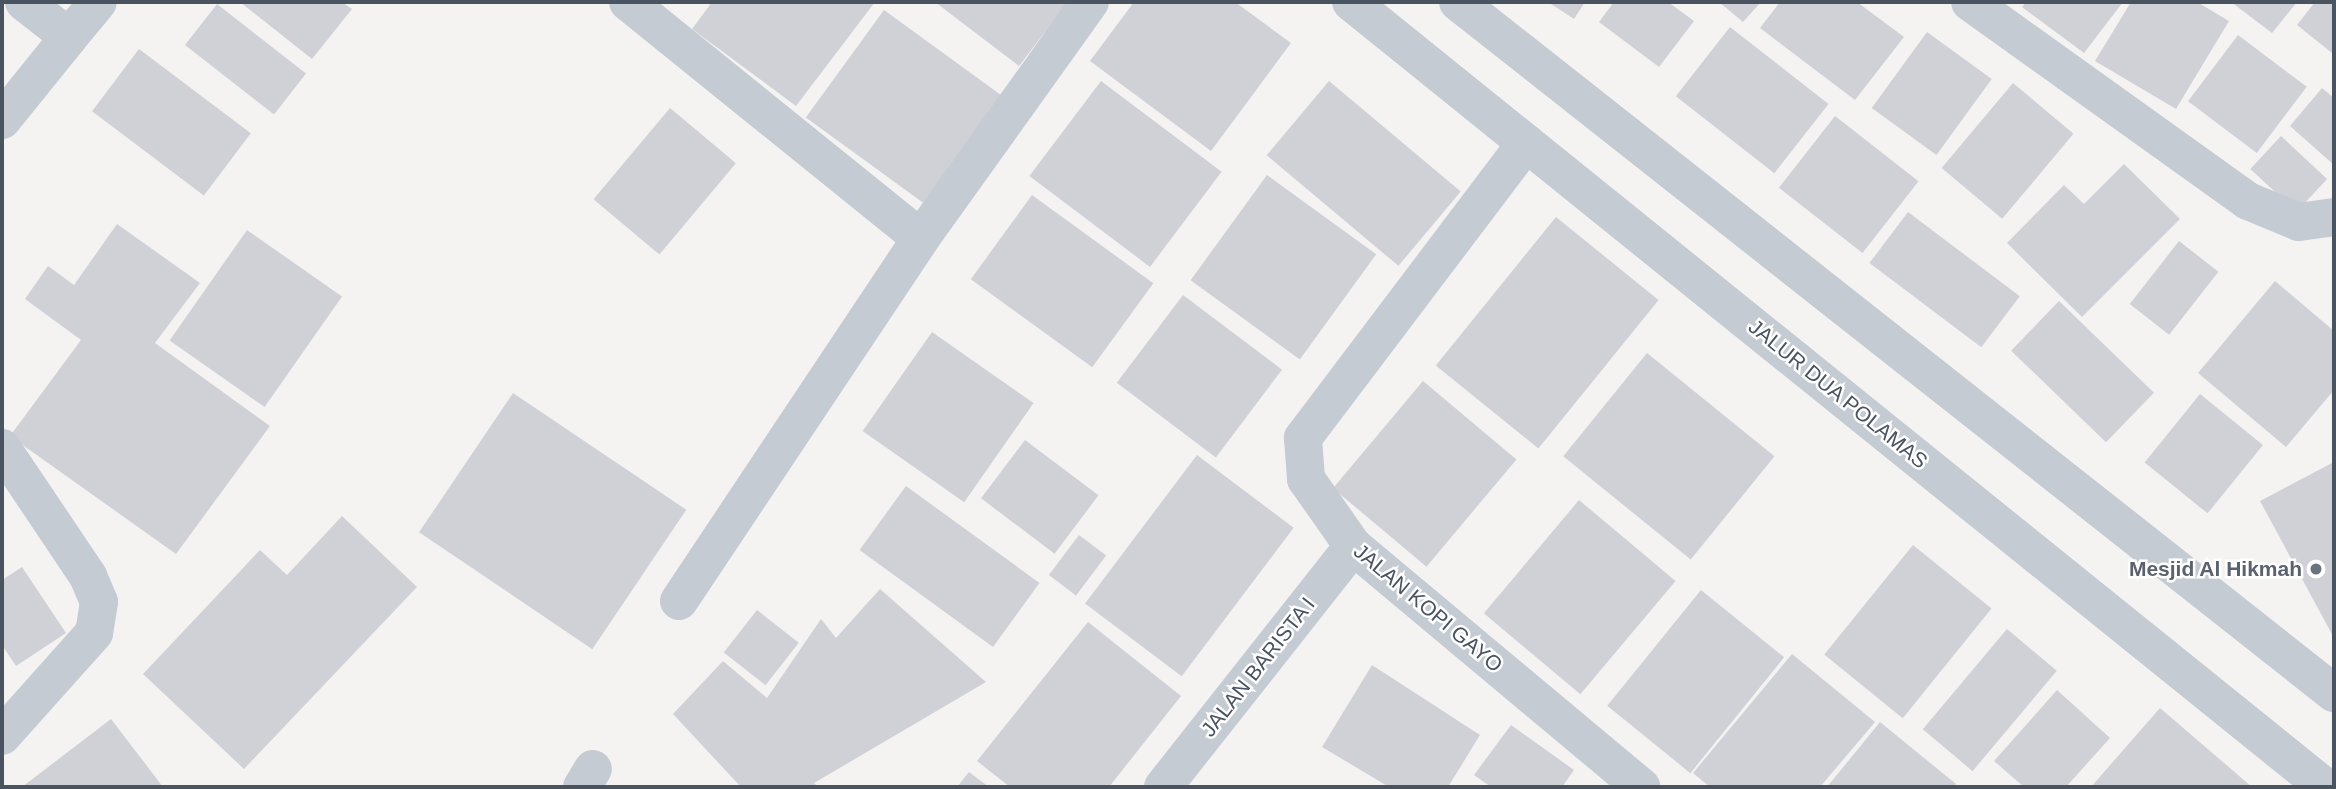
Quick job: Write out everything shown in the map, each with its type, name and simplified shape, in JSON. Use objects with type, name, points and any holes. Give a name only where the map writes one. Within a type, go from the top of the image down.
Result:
[{"type":"street","points":[[24,2],[69,37]]},
{"type":"street","points":[[2,120],[98,2]]},
{"type":"street","points":[[628,2],[921,238]]},
{"type":"street","points":[[679,601],[921,238],[1090,2]]},
{"type":"street","name":"JALUR DUA POLAMAS","points":[[1351,2],[2325,787]]},
{"type":"street","points":[[1458,2],[2334,693]]},
{"type":"street","points":[[1970,2],[2248,201],[2299,222],[2334,217]]},
{"type":"street","name":"JALAN KOPI GAYO","points":[[1527,144],[1303,438],[1306,479],[1353,546],[1624,782]]},
{"type":"street","points":[[2,448],[88,576],[99,603],[94,633],[2,736]]},
{"type":"street","name":"JALAN BARISTA I","points":[[1163,787],[1353,546]]},
{"type":"building","points":[[240,2],[342,2],[352,9],[312,59]]},
{"type":"building","points":[[712,2],[875,2],[796,106],[692,29]]},
{"type":"building","points":[[935,2],[1068,2],[1019,66]]},
{"type":"building","points":[[1134,2],[1235,2],[1291,43],[1211,151],[1090,61]]},
{"type":"building","points":[[1548,2],[1585,2],[1574,19]]},
{"type":"building","points":[[1614,2],[1668,2],[1694,21],[1659,67],[1599,22]]},
{"type":"building","points":[[1719,2],[1761,2],[1743,22]]},
{"type":"building","points":[[1780,2],[1857,2],[1904,37],[1855,100],[1760,28]]},
{"type":"building","points":[[2026,2],[2123,2],[2084,53],[2022,7]]},
{"type":"building","points":[[2131,2],[2197,2],[2229,21],[2176,109],[2095,61]]},
{"type":"building","points":[[2231,2],[2297,2],[2272,33]]},
{"type":"building","points":[[2315,2],[2334,2],[2332,53],[2297,25]]},
{"type":"building","points":[[217,4],[306,74],[274,115],[185,45]]},
{"type":"building","points":[[884,10],[1001,95],[923,203],[806,118]]},
{"type":"building","points":[[1730,27],[1829,104],[1774,173],[1676,96]]},
{"type":"building","points":[[1927,32],[1992,79],[1936,155],[1872,108]]},
{"type":"building","points":[[2238,35],[2307,87],[2257,153],[2188,101]]},
{"type":"building","points":[[139,49],[251,133],[204,196],[92,111]]},
{"type":"building","points":[[1101,81],[1222,172],[1150,267],[1029,176]]},
{"type":"building","points":[[1329,81],[1461,192],[1398,266],[1267,155]]},
{"type":"building","points":[[2013,83],[2074,134],[2002,219],[1942,168]]},
{"type":"building","points":[[2322,88],[2334,98],[2334,165],[2290,126]]},
{"type":"building","points":[[670,108],[736,163],[659,254],[594,199]]},
{"type":"building","points":[[1835,116],[1919,181],[1863,253],[1779,188]]},
{"type":"building","points":[[2281,136],[2327,179],[2296,212],[2250,169]]},
{"type":"building","points":[[2124,164],[2180,219],[2082,317],[2007,243],[2064,185],[2084,204]]},
{"type":"building","points":[[1267,175],[1376,254],[1300,360],[1191,280]]},
{"type":"building","points":[[1032,195],[1153,283],[1092,367],[971,279]]},
{"type":"building","points":[[1908,212],[2020,296],[1981,347],[1869,263]]},
{"type":"building","points":[[1556,217],[1659,300],[1538,449],[1436,365]]},
{"type":"building","points":[[117,224],[200,283],[155,343],[270,426],[176,554],[10,436],[81,340],[25,299],[48,266],[74,285]]},
{"type":"building","points":[[247,230],[342,297],[265,407],[170,341]]},
{"type":"building","points":[[2179,241],[2218,272],[2169,335],[2130,304]]},
{"type":"building","points":[[2275,281],[2334,331],[2334,390],[2286,447],[2198,373]]},
{"type":"building","points":[[1183,295],[1282,370],[1216,457],[1117,383]]},
{"type":"building","points":[[2059,301],[2154,393],[2106,442],[2011,351]]},
{"type":"building","points":[[932,332],[1034,403],[964,502],[863,431]]},
{"type":"building","points":[[1647,353],[1774,456],[1691,560],[1563,456]]},
{"type":"building","points":[[1423,381],[1516,459],[1426,567],[1333,488]]},
{"type":"building","points":[[513,393],[686,510],[592,649],[419,532]]},
{"type":"building","points":[[2200,394],[2263,445],[2208,513],[2145,462]]},
{"type":"building","points":[[1025,440],[1098,495],[1055,554],[981,498]]},
{"type":"building","points":[[1197,455],[1294,528],[1182,676],[1085,604]]},
{"type":"building","name":"Mesjid Al Hikmah","points":[[2334,462],[2334,638],[2260,501]]},
{"type":"building","points":[[906,486],[1039,583],[993,647],[860,550]]},
{"type":"building","points":[[1579,500],[1676,581],[1580,694],[1484,613]]},
{"type":"building","points":[[342,516],[417,587],[244,769],[143,674],[260,550],[287,575]]},
{"type":"building","points":[[1079,535],[1106,555],[1076,595],[1049,575]]},
{"type":"building","points":[[1913,545],[1991,609],[1903,718],[1824,655]]},
{"type":"building","points":[[22,567],[66,633],[16,666],[2,645],[2,580]]},
{"type":"building","points":[[880,589],[986,682],[814,783],[818,787],[741,787],[673,714],[723,661],[767,698],[821,619],[836,638]]},
{"type":"building","points":[[1701,590],[1784,657],[1690,773],[1607,706]]},
{"type":"building","points":[[757,610],[799,643],[766,685],[724,653]]},
{"type":"building","points":[[1088,622],[1181,696],[1109,787],[1010,787],[977,761]]},
{"type":"building","points":[[2007,629],[2057,671],[1973,771],[1923,729]]},
{"type":"building","points":[[1792,654],[1875,722],[1820,787],[1710,787],[1693,773]]},
{"type":"building","points":[[1372,665],[1480,735],[1448,787],[1389,787],[1322,747]]},
{"type":"building","points":[[2057,690],[2110,738],[2066,787],[2024,787],[1994,761]]},
{"type":"building","points":[[2160,708],[2252,787],[2091,787]]},
{"type":"building","points":[[111,719],[163,787],[22,787]]},
{"type":"building","points":[[1880,722],[1956,784],[1953,787],[1827,787]]},
{"type":"building","points":[[1511,725],[1574,770],[1562,787],[1491,787],[1474,775]]},
{"type":"building","points":[[969,772],[989,787],[957,787]]},
{"type":"place","name":"Mesjid Al Hikmah","points":[[2316,569]]}]
